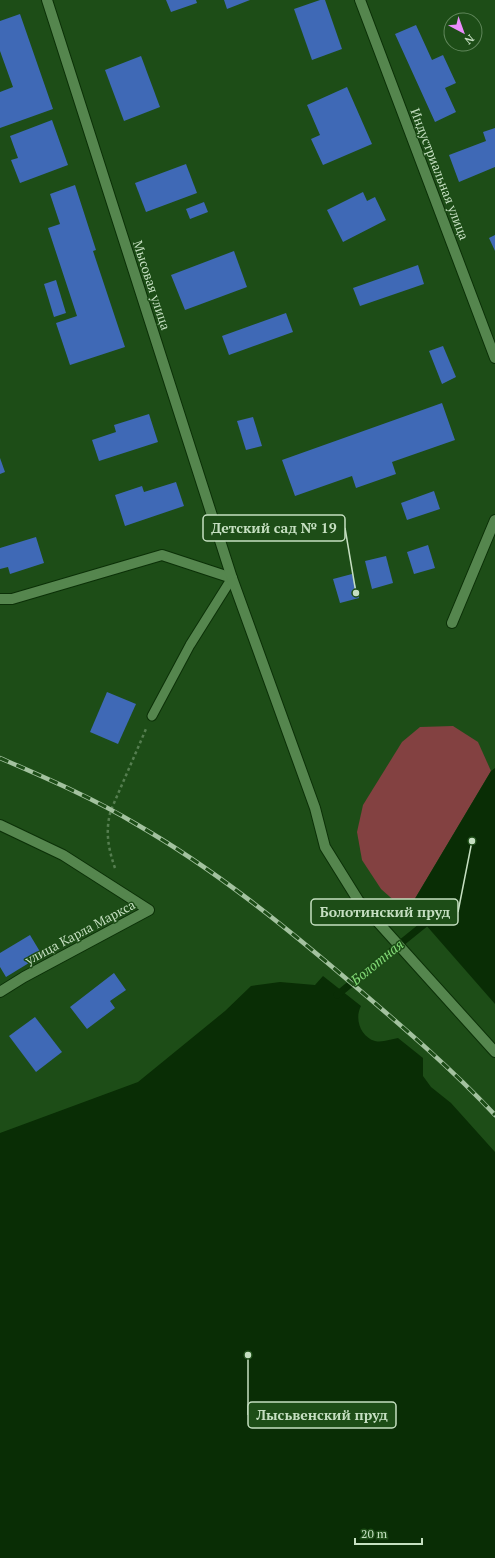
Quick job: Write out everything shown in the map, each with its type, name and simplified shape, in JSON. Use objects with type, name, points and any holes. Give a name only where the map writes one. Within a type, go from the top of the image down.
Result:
[{"type":"street","name":"Мысовая улица","points":[[47,0],[232,578],[315,808],[325,847],[358,900],[495,1052]]},
{"type":"street","name":"Индустриальная улица","points":[[360,0],[495,358]]},
{"type":"street","points":[[452,623],[495,520]]},
{"type":"street","points":[[0,598],[12,599],[162,555],[232,578]]},
{"type":"street","name":"улица Карла Маркса","points":[[0,825],[62,855],[149,910],[24,977],[0,992]]},
{"type":"lane","points":[[152,716],[190,646],[232,578]]},
{"type":"path","points":[[116,872],[110,855],[107,822],[152,716]]},
{"type":"shaded area","points":[[453,726],[478,742],[491,771],[407,912],[381,889],[362,860],[357,832],[363,805],[402,742],[420,727]]},
{"type":"shaded area","points":[[495,768],[495,1004],[425,924],[407,912],[491,771]]},
{"type":"shaded area","points":[[323,976],[361,1006],[358,1016],[359,1022],[360,1027],[366,1036],[375,1041],[398,1038],[423,1058],[423,1076],[431,1087],[451,1103],[495,1152],[495,1558],[0,1558],[0,1133],[138,1082],[225,1011],[251,986],[280,982],[315,985]]},
{"type":"building","points":[[166,0],[196,0],[197,3],[171,12]]},
{"type":"building","points":[[224,0],[250,0],[227,9]]},
{"type":"building","points":[[320,0],[325,0],[342,49],[312,60],[294,9]]},
{"type":"building","points":[[20,14],[53,109],[0,128],[0,92],[13,87],[0,51],[0,21]]},
{"type":"building","points":[[416,25],[432,60],[443,55],[456,83],[445,88],[456,112],[435,122],[395,34]]},
{"type":"building","points":[[141,56],[160,107],[124,121],[105,70]]},
{"type":"building","points":[[347,87],[372,144],[323,165],[311,139],[320,135],[307,105]]},
{"type":"building","points":[[52,120],[68,165],[20,183],[11,160],[18,158],[10,136]]},
{"type":"building","points":[[495,128],[495,167],[459,182],[449,155],[486,141],[483,132]]},
{"type":"building","points":[[186,164],[197,193],[146,212],[135,183]]},
{"type":"building","points":[[75,185],[96,250],[93,251],[125,347],[70,365],[56,323],[77,316],[48,228],[60,224],[50,194]]},
{"type":"building","points":[[363,192],[367,201],[375,197],[386,220],[343,242],[327,210]]},
{"type":"building","points":[[204,202],[208,212],[190,219],[186,209]]},
{"type":"building","points":[[495,235],[495,251],[489,238]]},
{"type":"building","points":[[234,251],[247,287],[185,310],[171,275]]},
{"type":"building","points":[[418,265],[424,284],[360,306],[353,288]]},
{"type":"building","points":[[56,280],[66,313],[54,317],[44,284]]},
{"type":"building","points":[[286,313],[293,332],[229,355],[222,336]]},
{"type":"building","points":[[443,346],[456,377],[442,384],[429,351]]},
{"type":"building","points":[[442,403],[455,440],[392,462],[396,474],[356,488],[352,476],[295,496],[282,460]]},
{"type":"building","points":[[149,414],[158,442],[99,461],[92,440],[116,432],[114,425]]},
{"type":"building","points":[[253,417],[262,446],[246,450],[237,421]]},
{"type":"building","points":[[0,458],[5,472],[0,474]]},
{"type":"building","points":[[176,482],[184,506],[125,526],[115,495],[142,486],[144,492]]},
{"type":"building","points":[[434,491],[440,509],[407,520],[401,503]]},
{"type":"building","points":[[36,537],[44,563],[10,574],[8,567],[0,569],[0,548]]},
{"type":"building","points":[[428,545],[435,568],[414,574],[407,552]]},
{"type":"building","points":[[386,556],[393,583],[372,589],[365,561]]},
{"type":"building","points":[[352,574],[359,598],[340,603],[333,579]]},
{"type":"building","points":[[107,692],[136,704],[118,744],[90,732]]},
{"type":"building","points":[[30,935],[42,955],[6,977],[0,967],[0,953]]},
{"type":"building","points":[[114,973],[126,990],[110,1001],[115,1008],[87,1029],[70,1007]]},
{"type":"building","points":[[35,1017],[62,1052],[36,1072],[9,1036]]},
{"type":"waterway","name":"Болотная","points":[[337,995],[432,918]]},
{"type":"railway","points":[[0,758],[69,789],[120,815],[166,842],[223,880],[304,943],[392,1018],[445,1065],[495,1115]]},
{"type":"place","name":"Детский сад № 19","points":[[356,593]]},
{"type":"place","name":"Болотинский пруд","points":[[472,841]]},
{"type":"place","name":"Лысьвенский пруд","points":[[248,1355]]}]
